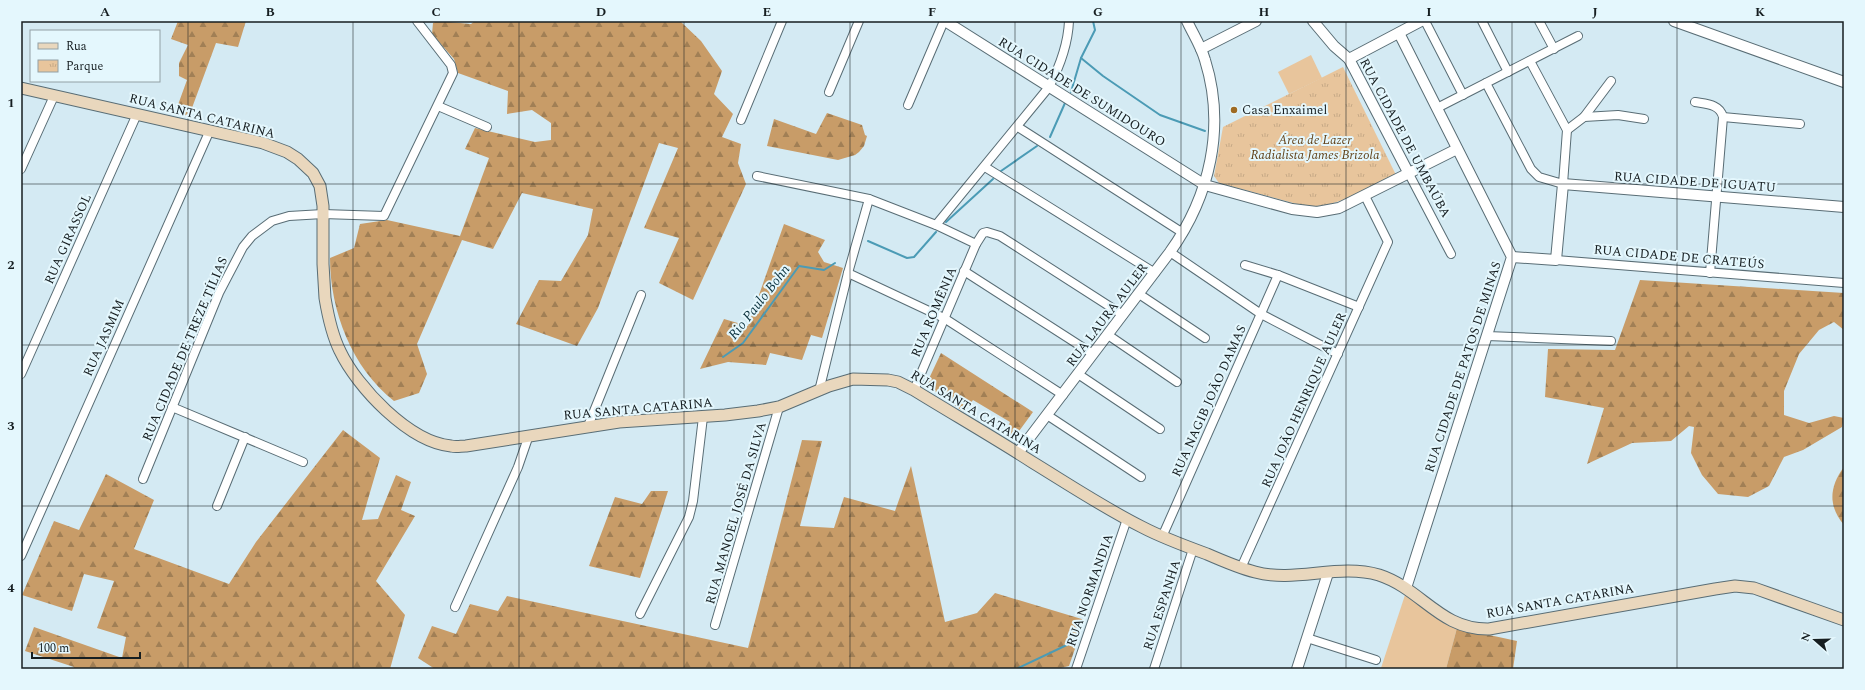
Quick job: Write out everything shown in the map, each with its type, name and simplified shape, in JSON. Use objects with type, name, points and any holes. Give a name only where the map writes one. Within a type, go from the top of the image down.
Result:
[{"type":"main road","name":"RUA SANTA CATARINA","points":[[21,88],[263,143],[287,152],[307,166],[317,179],[322,196],[323,285],[327,312],[339,349],[354,375],[369,394],[410,429],[422,437],[438,443],[451,446],[466,446],[588,426],[637,420],[742,414],[779,407],[842,382],[863,378],[888,380],[898,382],[914,390],[1127,519],[1162,537],[1241,568],[1275,576],[1344,571],[1365,572],[1393,581],[1406,588],[1454,623],[1462,626],[1480,629],[1497,628],[1715,588],[1735,586],[1754,588],[1844,620]]},
{"type":"street","points":[[417,21],[452,69],[450,81],[438,106],[487,127]]},
{"type":"street","points":[[741,120],[782,21]]},
{"type":"street","points":[[829,92],[859,21]]},
{"type":"street","points":[[908,105],[944,21]]},
{"type":"street","name":"RUA CIDADE DE SUMIDOURO","points":[[944,21],[1205,185],[1292,209],[1307,212],[1328,211],[1339,208],[1457,149]]},
{"type":"street","points":[[936,225],[1050,87],[1062,60],[1067,41],[1069,21]]},
{"type":"street","name":"RUA LAURA AULER","points":[[1018,453],[1170,252],[1183,233],[1198,204],[1205,185],[1211,156],[1215,124],[1210,80],[1201,49],[1187,21]]},
{"type":"street","points":[[1201,49],[1256,21]]},
{"type":"street","name":"RUA CIDADE DE UMBAÚBA","points":[[1312,21],[1334,46],[1349,59],[1451,254]]},
{"type":"street","points":[[1349,59],[1421,21]]},
{"type":"street","points":[[1425,21],[1463,95]]},
{"type":"street","points":[[1482,21],[1508,72]]},
{"type":"street","points":[[1539,21],[1554,49]]},
{"type":"street","points":[[1674,21],[1844,82]]},
{"type":"street","name":"RUA CIDADE DE PATOS DE MINAS","points":[[1399,33],[1512,257],[1406,588]]},
{"type":"street","points":[[1437,108],[1578,36]]},
{"type":"street","points":[[1530,60],[1567,130],[1556,260]]},
{"type":"street","points":[[1567,130],[1584,117],[1611,81]]},
{"type":"street","name":"RUA CIDADE DE IGUATU","points":[[1486,83],[1527,163],[1535,173],[1546,179],[1563,184],[1844,206]]},
{"type":"street","points":[[21,169],[54,96]]},
{"type":"street","points":[[1695,102],[1715,106],[1720,109],[1723,116],[1710,273]]},
{"type":"street","name":"RUA CIDADE DE TREZE TÍLIAS","points":[[143,480],[219,293],[243,248],[260,229],[272,221],[289,216],[323,214],[384,216],[438,106]]},
{"type":"street","name":"RUA GIRASSOL","points":[[21,374],[137,114]]},
{"type":"street","points":[[1584,117],[1618,115],[1644,119]]},
{"type":"street","points":[[1723,116],[1800,124]]},
{"type":"street","points":[[1018,127],[1183,233]]},
{"type":"street","name":"RUA JASMIM","points":[[21,556],[210,130]]},
{"type":"street","points":[[985,167],[1154,273]]},
{"type":"street","points":[[757,176],[869,199],[936,225],[976,244],[983,233],[987,232],[1000,236],[1123,315]]},
{"type":"street","name":"RUA JOÃO HENRIQUE AULER","points":[[1241,568],[1388,242],[1365,196]]},
{"type":"street","points":[[819,390],[848,273],[869,199]]},
{"type":"street","name":"RUA ROMÊNIA","points":[[914,390],[976,244]]},
{"type":"street","points":[[1170,252],[1261,314],[1338,354]]},
{"type":"street","name":"RUA CIDADE DE CRATEÚS","points":[[1512,257],[1844,283]]},
{"type":"street","points":[[1245,265],[1278,275],[1359,307]]},
{"type":"street","points":[[964,272],[1093,354]]},
{"type":"street","points":[[848,273],[944,318],[1063,394]]},
{"type":"street","name":"RUA NAGIB JOÃO DAMAS","points":[[1162,537],[1278,275]]},
{"type":"street","points":[[1139,294],[1205,338]]},
{"type":"street","points":[[588,426],[641,296]]},
{"type":"street","points":[[1108,335],[1177,382]]},
{"type":"street","points":[[1486,336],[1611,341]]},
{"type":"street","points":[[1078,374],[1160,429]]},
{"type":"street","points":[[172,407],[303,462]]},
{"type":"street","name":"RUA MANOEL JOSÉ DA SILVA","points":[[715,625],[779,407]]},
{"type":"street","points":[[1047,415],[1141,477]]},
{"type":"street","points":[[640,614],[689,517],[693,502],[703,417]]},
{"type":"street","points":[[456,607],[518,467],[529,435]]},
{"type":"street","points":[[217,506],[245,437]]},
{"type":"street","name":"RUA NORMANDIA","points":[[1076,669],[1127,519]]},
{"type":"street","name":"RUA ESPANHA","points":[[1154,669],[1193,549]]},
{"type":"street","points":[[1297,669],[1328,572]]},
{"type":"street","points":[[1307,638],[1376,660]]},
{"type":"green space","points":[[178,21],[246,21],[238,47],[216,43],[189,116],[175,113],[187,80],[179,76],[179,63],[188,45],[171,39]]},
{"type":"green space","points":[[438,21],[471,24],[475,21],[680,21],[701,41],[722,71],[714,94],[733,114],[722,137],[741,144],[738,163],[746,184],[693,300],[659,283],[679,238],[644,228],[678,148],[659,143],[598,308],[577,346],[516,324],[539,280],[561,281],[588,235],[593,209],[522,193],[493,249],[462,240],[417,344],[427,374],[419,393],[394,401],[379,388],[366,372],[346,337],[334,298],[330,258],[354,248],[360,224],[387,220],[460,236],[489,158],[465,149],[475,128],[535,142],[551,140],[551,123],[532,110],[507,114],[508,91],[458,73],[454,59],[432,34],[433,23]]},
{"type":"green space","points":[[1311,55],[1322,78],[1289,94],[1278,72]]},
{"type":"green space","name":"Área de Lazer Radialista James Brizola","points":[[1343,67],[1396,175],[1346,199],[1327,205],[1308,207],[1219,183],[1214,176],[1223,127]]},
{"type":"green space","points":[[827,113],[862,125],[865,135],[867,136],[864,146],[855,155],[838,160],[767,146],[774,119],[816,134]]},
{"type":"green space","points":[[784,224],[825,240],[818,252],[824,262],[843,268],[822,338],[811,335],[802,360],[770,353],[766,365],[728,362],[700,369],[724,319],[748,326]]},
{"type":"green space","points":[[1640,280],[1844,293],[1844,330],[1834,322],[1819,330],[1799,354],[1784,391],[1784,415],[1809,423],[1834,416],[1844,418],[1842,427],[1803,450],[1784,457],[1769,486],[1748,497],[1718,494],[1702,475],[1691,453],[1694,427],[1689,426],[1671,441],[1632,443],[1587,464],[1604,408],[1545,397],[1548,349],[1615,350]]},
{"type":"green space","points":[[941,353],[1033,412],[1014,438],[1005,434],[1010,422],[973,400],[964,412],[926,385]]},
{"type":"green space","points":[[343,430],[380,458],[362,520],[378,519],[396,475],[411,482],[401,510],[415,516],[376,581],[405,615],[390,669],[73,669],[74,667],[25,651],[34,627],[122,658],[126,637],[97,628],[114,581],[84,574],[72,611],[22,595],[54,521],[79,530],[106,474],[154,500],[134,549],[229,584],[256,542]]},
{"type":"green space","points":[[802,440],[822,441],[800,526],[834,528],[844,497],[895,511],[911,466],[945,622],[977,613],[995,593],[1085,620],[1069,666],[1057,669],[435,669],[418,658],[432,626],[456,634],[470,604],[498,611],[507,596],[748,648]]},
{"type":"green space","points":[[1844,467],[1844,525],[1835,511],[1832,496],[1835,482]]},
{"type":"green space","points":[[651,491],[668,491],[640,578],[589,566],[615,497],[642,504]]},
{"type":"green space","points":[[1405,595],[1457,628],[1446,669],[1381,668]]},
{"type":"green space","points":[[1457,628],[1517,641],[1513,669],[1446,669]]},
{"type":"waterway","name":"Rio Paulo Bohn","points":[[1071,92],[1081,58],[1095,30],[1093,21]]},
{"type":"waterway","points":[[1081,58],[1103,76],[1160,115],[1205,131]]},
{"type":"waterway","name":"Rio Paulo Bohn","points":[[1050,137],[1065,103]]},
{"type":"waterway","name":"Rio Paulo Bohn","points":[[1001,171],[1037,146]]},
{"type":"waterway","name":"Rio Paulo Bohn","points":[[946,222],[993,179]]},
{"type":"waterway","name":"Rio Paulo Bohn","points":[[868,241],[907,258],[914,257],[936,232]]},
{"type":"waterway","name":"Rio Paulo Bohn","points":[[723,357],[743,343],[799,266],[824,270],[835,263]]},
{"type":"waterway","points":[[1016,669],[1071,643]]},
{"type":"place","name":"Casa Enxaimel","points":[[1234,110]]}]
